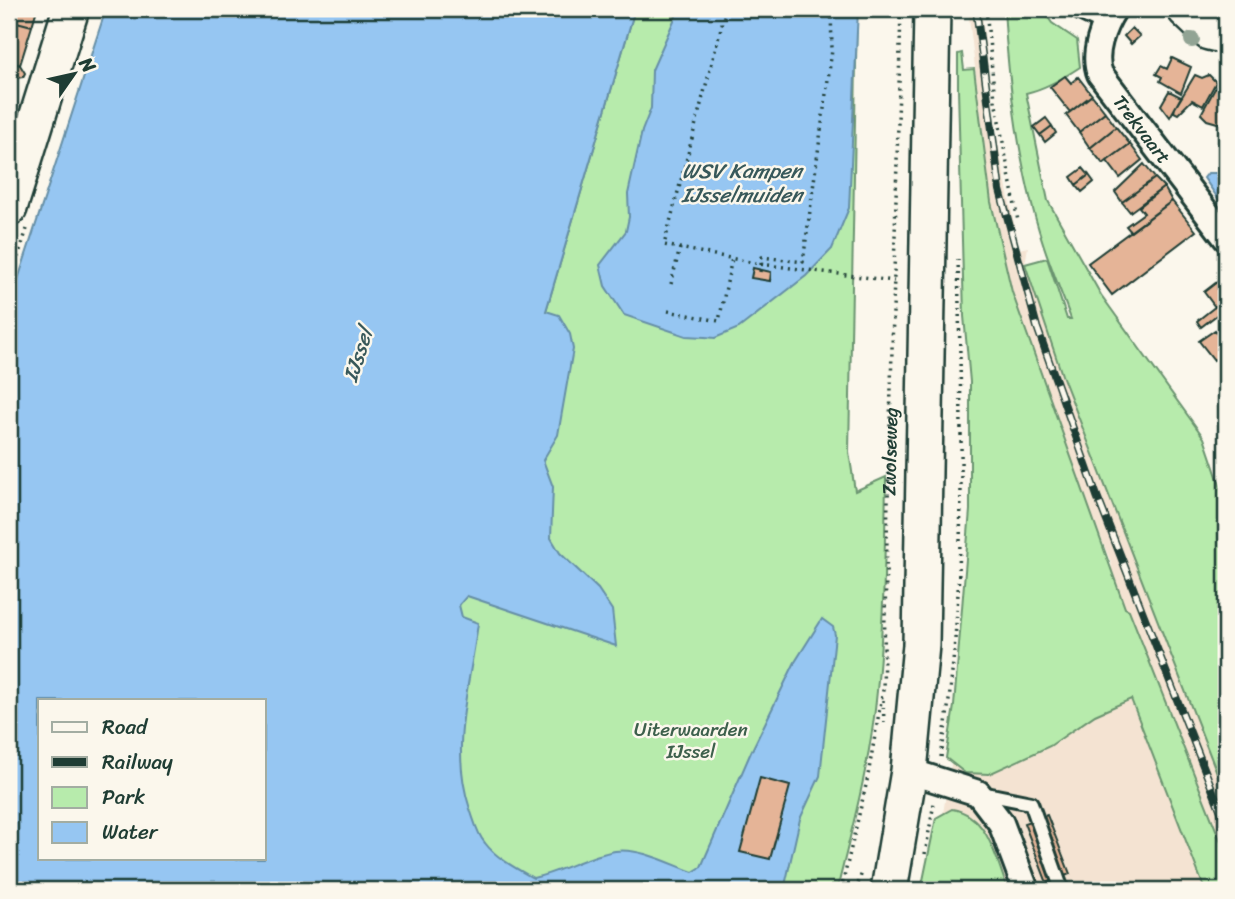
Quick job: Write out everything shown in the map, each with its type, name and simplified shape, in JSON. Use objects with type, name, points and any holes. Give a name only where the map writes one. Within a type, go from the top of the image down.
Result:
[{"type":"main road","points":[[9,208],[71,9]]},
{"type":"main road","name":"Zwolseweg","points":[[889,890],[923,775],[921,645],[932,9]]},
{"type":"main road","points":[[1185,9],[1209,32],[1219,25]]},
{"type":"street","name":"Trekvaart","points":[[1110,17],[1098,49],[1100,74],[1226,238]]},
{"type":"street","points":[[923,775],[978,793],[1001,824],[1026,890]]},
{"type":"lane","points":[[1072,9],[1110,17]]},
{"type":"lane","points":[[978,793],[1031,803],[1062,890]]},
{"type":"path","points":[[726,9],[664,245],[760,264],[895,281]]},
{"type":"path","points":[[760,272],[762,257],[803,262],[832,51],[831,9]]},
{"type":"path","name":"Zwolseweg","points":[[841,890],[867,781],[883,691],[901,9]]},
{"type":"path","points":[[986,9],[995,100],[1018,221]]},
{"type":"path","points":[[671,284],[680,248]]},
{"type":"path","points":[[926,850],[923,775],[950,687],[961,496],[958,249]]},
{"type":"path","points":[[668,312],[719,321],[732,258]]},
{"type":"shaded area","points":[[968,9],[981,9],[996,134],[1019,249],[1028,247],[1025,264],[1062,375],[1141,579],[1226,594],[1226,890],[927,890],[939,838],[960,709],[1111,569],[1112,565],[1071,463],[1012,292],[991,202]]},
{"type":"green space","name":"Uiterwaarden IJssel","points":[[635,9],[857,9],[849,452],[855,491],[886,477],[885,557],[874,716],[861,791],[837,890],[367,890],[457,613]]},
{"type":"green space","points":[[1004,9],[1042,9],[1052,23],[1077,40],[1080,67],[1040,89],[1026,93],[1048,201],[1101,295],[1204,438],[1226,503],[1226,796],[1062,375],[1025,264],[1047,258],[1067,319],[1071,319],[1043,243],[1028,187],[1012,96]]},
{"type":"green space","points":[[962,53],[964,70],[974,69],[991,202],[1012,292],[1125,608],[1129,610],[1226,855],[1226,890],[1205,890],[1131,699],[1095,715],[1050,746],[989,774],[965,773],[946,758],[954,706],[970,510],[970,382],[964,316],[958,89],[958,54]]},
{"type":"green space","points":[[952,809],[965,813],[983,829],[1008,890],[921,890],[936,818]]},
{"type":"water","name":"IJssel","points":[[106,9],[635,9],[546,311],[559,315],[570,334],[573,349],[558,435],[543,460],[553,487],[551,538],[560,553],[598,589],[612,610],[616,646],[467,596],[459,605],[462,617],[478,623],[461,739],[464,786],[474,822],[482,839],[501,858],[533,878],[594,856],[624,850],[655,857],[693,872],[701,867],[751,752],[795,662],[822,619],[833,627],[835,635],[820,776],[800,819],[784,890],[9,890],[9,307]]},
{"type":"water","name":"WSV Kampen IJsselmuiden","points":[[679,9],[858,9],[849,208],[832,249],[806,276],[739,328],[715,338],[686,336],[624,315],[605,286],[600,265],[626,231],[629,217],[628,194],[642,131],[651,108],[652,70]]},
{"type":"water","points":[[1208,173],[1217,173],[1226,185],[1226,210],[1204,178]]},
{"type":"building","points":[[9,9],[37,9],[32,26],[9,20]]},
{"type":"building","points":[[9,20],[32,26],[20,65],[9,61]]},
{"type":"building","points":[[1132,28],[1140,36],[1131,44],[1124,36]]},
{"type":"building","points":[[1172,58],[1191,67],[1181,93],[1160,81],[1162,77],[1156,74],[1161,66],[1167,69]]},
{"type":"building","points":[[9,61],[20,65],[25,73],[23,77],[16,78],[14,88],[9,87]]},
{"type":"building","points":[[1195,75],[1202,78],[1209,75],[1216,82],[1203,106],[1192,100],[1178,114],[1174,112],[1175,108]]},
{"type":"building","points":[[1065,76],[1071,83],[1078,77],[1092,95],[1070,112],[1050,87]]},
{"type":"building","points":[[1218,83],[1226,87],[1226,114],[1221,124],[1207,120],[1201,114]]},
{"type":"building","points":[[9,87],[14,88],[11,98],[16,103],[11,109]]},
{"type":"building","points":[[1169,91],[1181,97],[1170,117],[1161,105]]},
{"type":"building","points":[[1092,95],[1105,112],[1079,132],[1066,115]]},
{"type":"building","points":[[1105,112],[1116,127],[1090,148],[1079,132]]},
{"type":"building","points":[[1046,118],[1052,126],[1040,135],[1034,127]]},
{"type":"building","points":[[1052,126],[1056,133],[1045,142],[1040,135]]},
{"type":"building","points":[[1116,127],[1130,144],[1103,164],[1090,148]]},
{"type":"building","points":[[1130,144],[1142,160],[1120,178],[1107,161]]},
{"type":"building","points":[[1144,164],[1155,178],[1122,202],[1115,192]]},
{"type":"building","points":[[1083,168],[1089,175],[1076,185],[1071,177]]},
{"type":"building","points":[[1089,175],[1094,182],[1082,192],[1076,185]]},
{"type":"building","points":[[1155,178],[1164,187],[1130,212],[1122,202]]},
{"type":"building","points":[[1164,187],[1172,201],[1131,232],[1126,226],[1144,213],[1139,207]]},
{"type":"building","points":[[1172,201],[1196,231],[1112,295],[1088,263]]},
{"type":"building","points":[[753,268],[771,272],[770,281],[751,278]]},
{"type":"building","points":[[1226,275],[1226,298],[1215,307],[1204,292]]},
{"type":"building","points":[[1226,298],[1226,321],[1218,310],[1218,314],[1201,327],[1197,321]]},
{"type":"building","points":[[1215,330],[1226,351],[1214,360],[1199,341]]},
{"type":"building","points":[[760,778],[790,786],[770,859],[740,852]]},
{"type":"building","points":[[1047,815],[1070,874],[1047,883],[1024,823]]},
{"type":"railway","points":[[976,9],[1000,190],[1037,327],[1097,496],[1226,824]]}]
